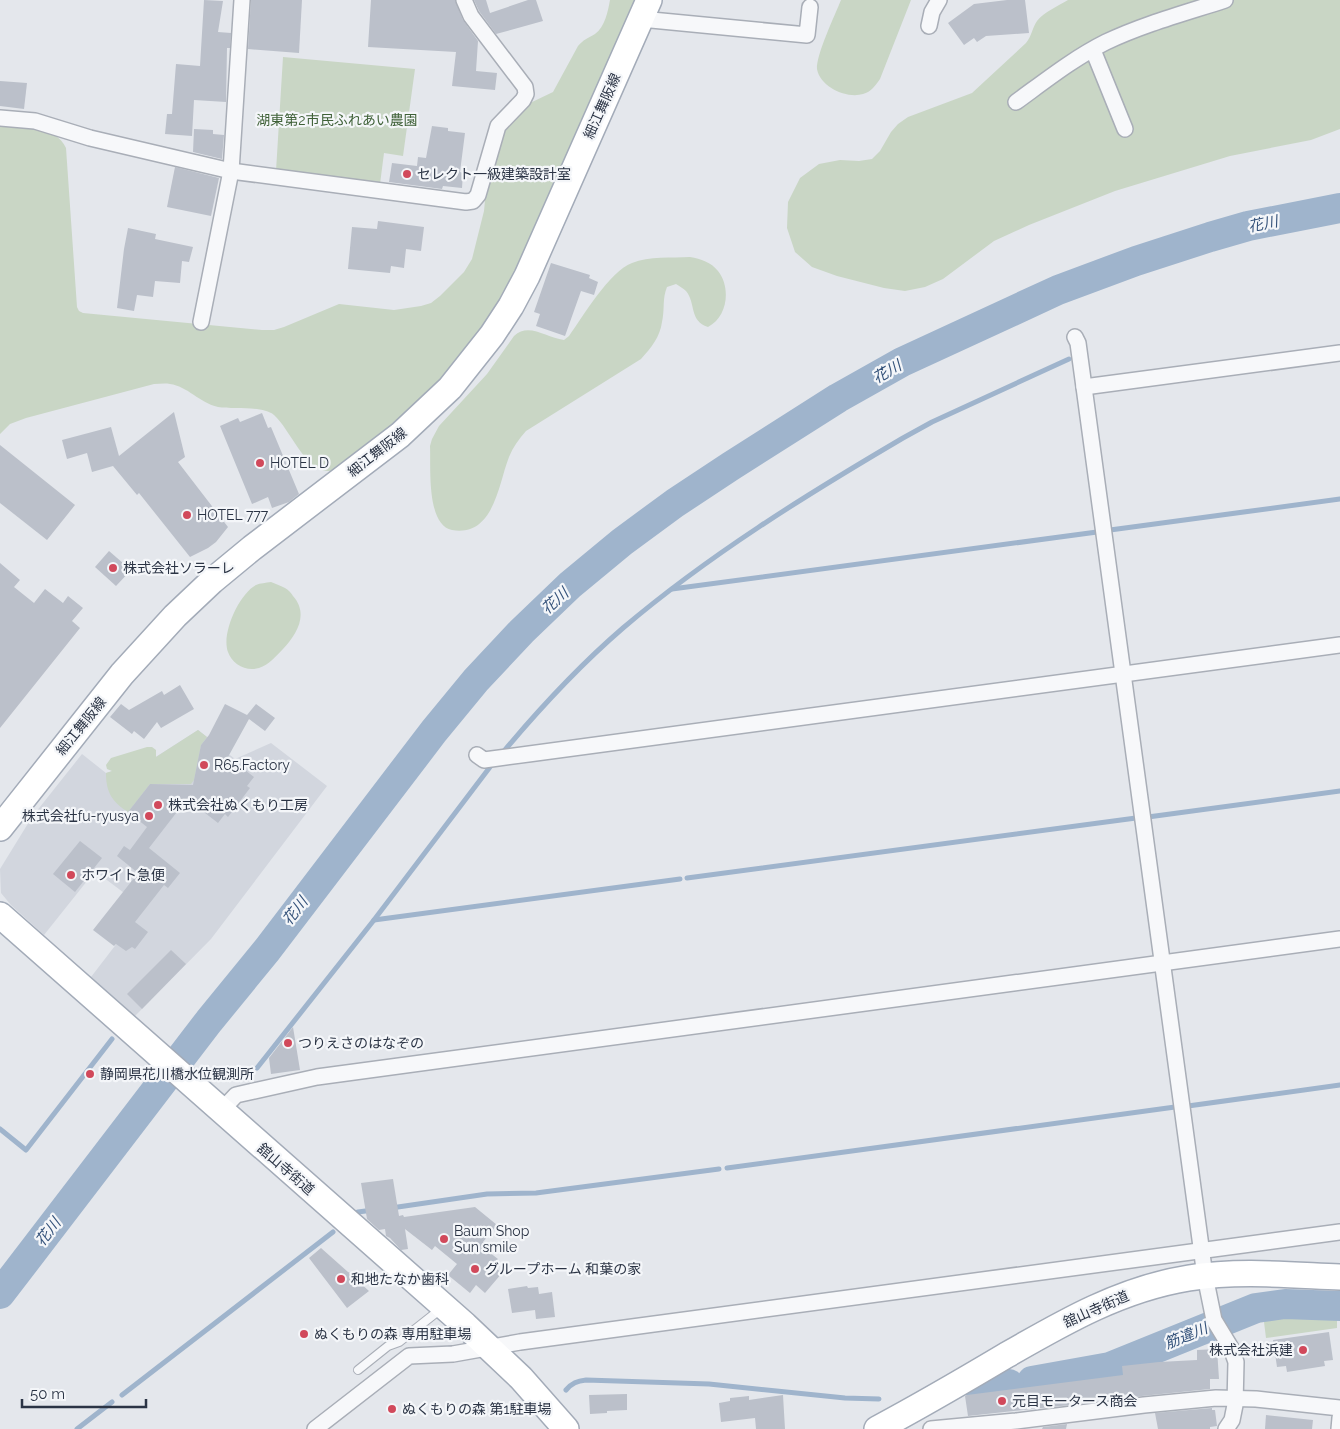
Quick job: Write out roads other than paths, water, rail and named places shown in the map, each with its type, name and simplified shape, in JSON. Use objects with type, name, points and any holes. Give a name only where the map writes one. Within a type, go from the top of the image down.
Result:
[{"type":"main road","name":"細江舞阪線","points":[[0,828],[122,674],[175,616],[212,581],[252,548],[400,435],[450,388],[472,362],[506,314],[527,276],[645,10]]},
{"type":"main road","name":"舘山寺街道","points":[[0,915],[443,1306],[526,1383],[566,1429]]},
{"type":"main road","name":"舘山寺街道","points":[[890,1426],[1059,1325],[1100,1304],[1151,1287],[1205,1276],[1258,1273],[1340,1277]]},
{"type":"main road","points":[[489,1348],[530,1371],[548,1386],[585,1429]]},
{"type":"street","points":[[201,322],[231,171],[242,0]]},
{"type":"street","points":[[0,118],[35,121],[90,138],[231,171],[466,202],[474,201],[478,195],[498,126],[523,100],[526,94],[525,87],[471,16],[464,0]]},
{"type":"street","points":[[930,26],[932,12],[939,0]]},
{"type":"street","points":[[1016,102],[1072,62],[1105,43],[1141,28],[1225,0]]},
{"type":"street","points":[[645,10],[807,35],[810,7]]},
{"type":"street","points":[[1093,50],[1125,129]]},
{"type":"street","points":[[1075,337],[1078,342],[1201,1251],[1216,1324],[1234,1355],[1236,1398],[1232,1420],[1226,1429]]},
{"type":"street","points":[[1084,387],[1340,353]]},
{"type":"street","points":[[477,756],[484,760],[1340,645]]},
{"type":"street","points":[[215,1106],[236,1095],[317,1077],[1340,939]]},
{"type":"street","points":[[315,1429],[409,1356],[453,1354],[530,1340],[1340,1232]]},
{"type":"street","points":[[931,1429],[1016,1421],[1161,1403],[1236,1398],[1277,1400],[1340,1408]]},
{"type":"street","points":[[1339,1429],[1340,1418]]},
{"type":"lane","points":[[358,1370],[388,1346],[399,1342],[443,1306]]},
{"type":"waterway","name":"花川","points":[[0,1294],[209,1021],[267,950],[434,731],[476,680],[522,631],[570,585],[622,542],[675,503],[731,466],[838,398],[902,362],[1058,290],[1136,261],[1248,226],[1340,208]]},
{"type":"waterway","points":[[504,751],[561,687],[607,642],[656,601],[724,551],[830,481],[903,438],[932,422],[1069,359]]},
{"type":"waterway","points":[[1110,530],[1340,499]]},
{"type":"waterway","points":[[672,589],[1097,532]]},
{"type":"waterway","points":[[257,1068],[374,920],[490,767]]},
{"type":"waterway","points":[[1148,817],[1340,791]]},
{"type":"waterway","points":[[687,878],[1136,818]]},
{"type":"waterway","points":[[374,920],[680,879]]},
{"type":"waterway","points":[[0,1129],[26,1150],[112,1039]]},
{"type":"waterway","points":[[1188,1106],[1340,1085]]},
{"type":"waterway","points":[[727,1168],[1175,1107]]},
{"type":"waterway","points":[[391,1208],[487,1194],[536,1193],[719,1169]]},
{"type":"waterway","points":[[358,1212],[373,1210]]},
{"type":"waterway","points":[[122,1395],[333,1232]]},
{"type":"waterway","name":"筋違川","points":[[1032,1381],[1110,1367],[1256,1308],[1285,1304],[1340,1306]]},
{"type":"waterway","points":[[566,1390],[575,1383],[586,1380],[709,1384],[845,1398],[879,1399]]},
{"type":"waterway","name":"筋違川","points":[[980,1389],[1009,1384]]},
{"type":"waterway","points":[[77,1429],[112,1402]]},
{"type":"place","name":"セレクト一級建築設計室","points":[[407,174]]},
{"type":"place","name":"HOTEL D","points":[[260,463]]},
{"type":"place","name":"HOTEL 777","points":[[187,515]]},
{"type":"place","name":"株式会社ソラーレ","points":[[113,568]]},
{"type":"place","name":"R65.Factory","points":[[204,765]]},
{"type":"place","name":"株式会社ぬくもり工房","points":[[158,805]]},
{"type":"place","name":"株式会社fu-ryusya","points":[[149,816]]},
{"type":"place","name":"ホワイト急便","points":[[71,875]]},
{"type":"place","name":"つりえさのはなぞの","points":[[288,1043]]},
{"type":"place","name":"静岡県花川橋水位観測所","points":[[90,1074]]},
{"type":"place","name":"Baum Shop Sun smile","points":[[444,1239]]},
{"type":"place","name":"グループホーム 和葉の家","points":[[475,1269]]},
{"type":"place","name":"和地たなか歯科","points":[[341,1279]]},
{"type":"place","name":"ぬくもりの森 専用駐車場","points":[[304,1334]]},
{"type":"place","name":"株式会社浜建","points":[[1303,1350]]},
{"type":"place","name":"元目モータース商会","points":[[1002,1401]]},
{"type":"place","name":"ぬくもりの森 第1駐車場","points":[[392,1409]]},
{"type":"park label","name":"湖東第2市民ふれあい農園","points":[[337,120]]}]
